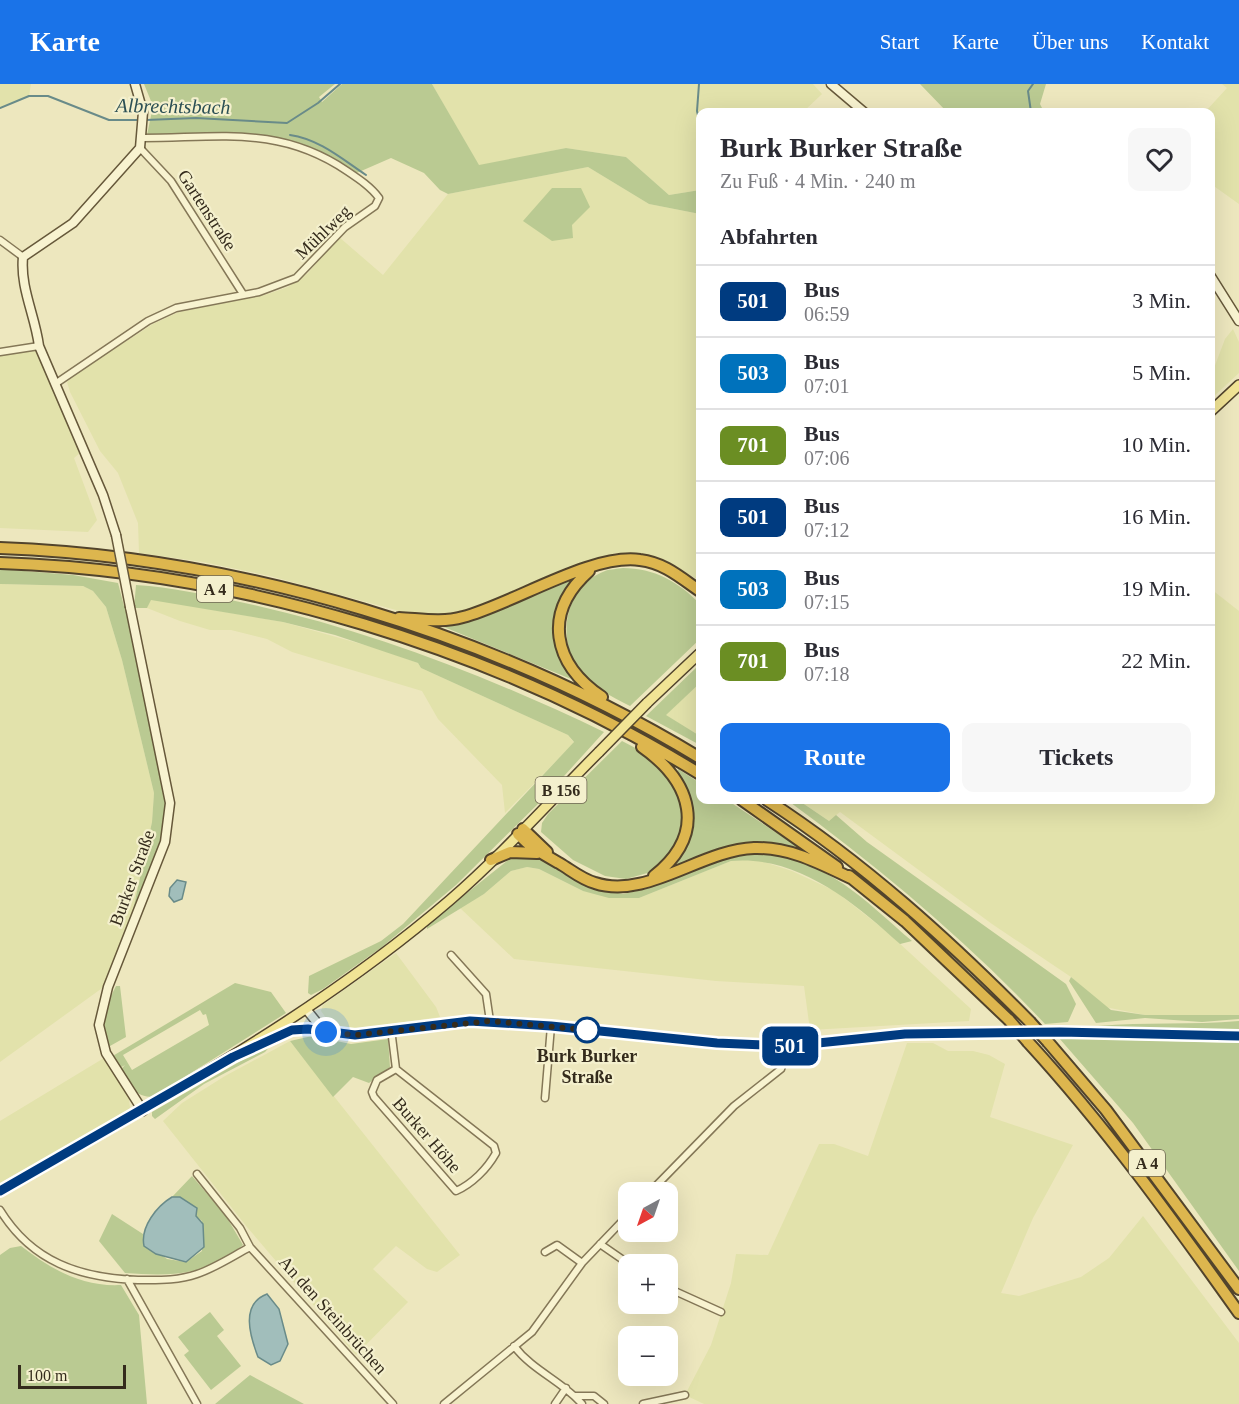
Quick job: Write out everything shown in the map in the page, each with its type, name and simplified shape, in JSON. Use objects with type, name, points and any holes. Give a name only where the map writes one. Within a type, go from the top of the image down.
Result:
[{"type":"highway","name":"A 4","points":[[0,548],[99,556],[164,565],[284,589],[384,616],[462,643],[534,673],[637,721],[696,756]]},
{"type":"highway","points":[[384,616],[433,621],[462,618],[594,567],[621,559],[649,561],[668,568],[696,589]]},
{"type":"highway","name":"A 4","points":[[0,562],[92,570],[168,580],[313,611],[471,662],[562,700],[607,722],[696,772]]},
{"type":"highway","points":[[594,567],[577,584],[566,602],[560,625],[561,648],[571,670],[582,683],[637,721]]},
{"type":"highway","points":[[607,722],[662,762],[678,780],[684,795],[687,819],[681,843],[668,863],[648,880]]},
{"type":"highway","name":"A 4","points":[[748,804],[853,879],[905,921],[1009,1020],[1102,1126],[1239,1313]]},
{"type":"highway","name":"A 4","points":[[773,804],[842,852],[903,902],[968,960],[1030,1022],[1125,1133],[1239,1289]]},
{"type":"highway","points":[[520,831],[558,862],[586,880],[600,885],[623,886],[648,880],[723,853],[756,848],[801,855],[853,879]]},
{"type":"highway","points":[[520,831],[539,853]]},
{"type":"highway","points":[[491,860],[518,851],[539,853],[558,862]]},
{"type":"main road","points":[[1215,407],[1239,385]]},
{"type":"main road","name":"B 156","points":[[0,1191],[143,1111],[233,1057],[306,1009],[451,899],[696,657]]},
{"type":"street","points":[[0,240],[23,257],[73,223],[140,148],[143,138],[143,112],[135,84]]},
{"type":"street","points":[[831,84],[859,108]]},
{"type":"street","name":"Mühlweg","points":[[55,384],[148,321],[176,308],[259,292],[296,278],[345,227],[375,206],[379,198],[374,191],[336,163],[276,139],[235,136],[143,138]]},
{"type":"street","name":"Gartenstraße","points":[[140,148],[171,182],[243,294]]},
{"type":"street","name":"Burker Straße","points":[[23,257],[23,284],[36,322],[39,346],[103,495],[116,535],[170,803],[165,842],[108,987],[99,1025],[106,1053],[143,1111]]},
{"type":"street","points":[[1215,283],[1239,321]]},
{"type":"street","points":[[0,351],[39,346]]},
{"type":"street","points":[[451,955],[486,994],[490,1021]]},
{"type":"street","points":[[306,1009],[315,1024],[326,1032]]},
{"type":"street","points":[[233,1057],[292,1030],[308,1029],[355,1035],[391,1029],[490,1021],[717,1043],[789,1046],[905,1034],[1060,1032],[1239,1036]]},
{"type":"street","points":[[545,1098],[551,1026]]},
{"type":"street","name":"Burker Höhe","points":[[391,1029],[396,1069],[494,1146],[496,1153],[491,1162],[467,1186],[456,1191],[374,1097],[372,1092],[377,1080],[396,1069]]},
{"type":"street","points":[[660,1182],[734,1106],[781,1069],[789,1046]]},
{"type":"street","name":"An den Steinbrüchen","points":[[197,1174],[240,1228],[250,1246],[393,1404]]},
{"type":"street","points":[[0,1210],[18,1234],[63,1267],[93,1277],[170,1281],[199,1274],[250,1246]]},
{"type":"street","points":[[444,1404],[537,1326],[582,1263],[618,1225]]},
{"type":"street","points":[[600,1244],[618,1256]]},
{"type":"street","points":[[545,1252],[557,1245],[582,1263]]},
{"type":"street","points":[[127,1279],[197,1404]]},
{"type":"street","points":[[678,1293],[721,1312]]},
{"type":"street","points":[[514,1346],[533,1367],[567,1388],[582,1404]]},
{"type":"street","points":[[555,1404],[567,1388]]},
{"type":"street","points":[[643,1404],[685,1395],[681,1404]]},
{"type":"street","points":[[575,1396],[594,1396],[604,1404]]},
{"type":"green space","points":[[0,84],[31,84],[29,96],[0,108]]},
{"type":"green space","points":[[144,84],[335,84],[319,97],[322,102],[342,84],[432,84],[479,165],[566,148],[626,157],[669,195],[696,191],[696,213],[649,204],[588,167],[448,194],[440,190],[424,173],[391,158],[352,175],[327,160],[278,141],[229,135],[147,135],[153,106]]},
{"type":"green space","points":[[432,84],[813,84],[822,94],[807,108],[696,108],[696,191],[669,195],[626,157],[566,148],[479,166]]},
{"type":"green space","points":[[920,84],[1046,84],[1040,104],[1042,108],[943,108]]},
{"type":"green space","points":[[1222,84],[1239,84],[1239,204],[1215,187],[1215,108],[1209,108],[1227,88]]},
{"type":"green space","points":[[588,167],[649,204],[696,213],[696,579],[665,560],[647,554],[615,553],[492,604],[444,617],[407,613],[270,576],[203,562],[139,553],[138,523],[118,473],[100,451],[67,382],[74,375],[153,324],[179,312],[265,295],[288,287],[308,273],[339,237],[383,275],[448,194]]},
{"type":"green space","points":[[552,188],[581,188],[590,207],[572,225],[573,238],[552,241],[523,221]]},
{"type":"green space","points":[[1233,329],[1239,342],[1239,373],[1215,395],[1215,365],[1225,339]]},
{"type":"green space","points":[[39,346],[50,384],[81,452],[74,458],[97,520],[88,532],[0,528],[0,351]]},
{"type":"green space","points":[[0,569],[73,575],[118,583],[124,606],[130,607],[170,803],[168,826],[127,938],[152,822],[154,793],[122,660],[106,607],[93,591],[83,586],[0,584]]},
{"type":"green space","points":[[612,569],[634,569],[655,574],[675,583],[696,600],[696,643],[630,706],[602,690],[583,674],[571,656],[567,642],[569,613],[581,588],[592,578]]},
{"type":"green space","points":[[580,573],[555,617],[554,623],[557,651],[571,679],[439,625],[437,628],[413,620],[446,622]]},
{"type":"green space","points":[[0,584],[83,586],[93,591],[106,607],[122,660],[154,793],[152,822],[127,938],[105,986],[0,1062]]},
{"type":"green space","points":[[136,585],[175,589],[240,602],[380,640],[471,673],[604,732],[545,797],[456,885],[382,947],[311,995],[308,993],[309,976],[381,941],[403,924],[574,742],[568,735],[421,668],[418,663],[335,635],[283,622],[151,600],[147,608],[134,608]]},
{"type":"green space","points":[[1215,592],[1239,611],[1239,1015],[1145,1015],[1105,1007],[1071,977],[992,924],[840,812],[829,821],[804,804],[1215,804]]},
{"type":"green space","points":[[150,599],[283,622],[379,649],[418,663],[421,668],[568,735],[574,743],[505,813],[502,785],[438,719],[422,691],[292,652],[267,639],[231,630],[210,630],[180,621],[147,608]]},
{"type":"green space","points":[[696,668],[696,687],[666,715],[696,734],[696,743],[646,716]]},
{"type":"green space","points":[[696,687],[696,734],[665,715]]},
{"type":"green space","points":[[622,741],[647,754],[671,777],[685,814],[677,847],[651,872],[626,879],[605,876],[573,860],[541,832],[542,823],[548,814]]},
{"type":"green space","points":[[678,769],[696,780],[696,804],[733,804],[801,849],[777,845],[665,872],[685,835],[691,811],[686,785],[677,772]]},
{"type":"green space","points":[[792,804],[804,804],[829,821],[836,815],[867,842],[1066,984],[1076,1004],[1068,1022],[1045,1024],[953,934],[855,852]]},
{"type":"green space","points":[[756,852],[781,856],[823,872],[859,895],[912,941],[900,944],[863,912],[823,885],[779,866],[755,861],[731,861],[639,898],[609,898],[583,891],[539,869],[527,867],[511,871],[484,894],[427,929],[427,925],[512,857],[540,857],[586,885],[623,894],[646,889],[728,856]]},
{"type":"green space","points":[[731,861],[761,861],[792,871],[835,891],[886,931],[971,1009],[969,1021],[810,1030],[804,986],[716,981],[514,959],[460,908],[484,894],[511,871],[527,867],[539,869],[583,891],[639,898]]},
{"type":"green space","points":[[396,953],[436,1007],[440,1017],[355,1029],[342,1028],[329,1022],[321,1011],[323,1005]]},
{"type":"green space","points":[[1071,977],[1111,1010],[1145,1015],[1239,1015],[1239,1019],[1202,1022],[1145,1018],[1096,1023],[1069,981]]},
{"type":"green space","points":[[235,983],[271,992],[286,1013],[153,1097],[142,1095],[133,1089],[119,1071],[125,1065],[118,1069],[111,1057]],"holes":[[[200,1010],[203,1015],[206,1014],[209,1025],[132,1070],[123,1055]]]},
{"type":"green space","points":[[116,986],[120,986],[126,1037],[110,1046],[107,1045],[103,1024],[107,1004]]},
{"type":"green space","points":[[1239,1021],[1239,1031],[1097,1029],[1098,1026]]},
{"type":"green space","points":[[312,1036],[351,1044],[388,1039],[390,1067],[369,1083],[353,1077],[333,1097],[290,1041]]},
{"type":"green space","points":[[1059,1038],[1239,1043],[1239,1271],[1133,1123]]},
{"type":"green space","points":[[290,1041],[460,1255],[437,1272],[427,1269],[396,1246],[373,1269],[408,1302],[356,1355],[247,1227],[163,1121],[182,1103],[225,1076]]},
{"type":"green space","points":[[274,1042],[265,1052],[204,1084],[155,1119],[152,1116],[152,1112]]},
{"type":"green space","points":[[907,1043],[933,1043],[948,1051],[973,1051],[989,1055],[1005,1064],[990,1117],[1073,1145],[1033,1218],[1001,1293],[1019,1296],[1081,1277],[1109,1258],[1143,1216],[1239,1343],[1239,1404],[704,1404],[685,1395],[711,1345],[731,1283],[736,1254],[768,1255],[819,1144],[834,1144],[868,1156]]},
{"type":"green space","points":[[104,1058],[129,1099],[130,1108],[122,1115],[0,1183],[0,1121]]},
{"type":"green space","points":[[192,1176],[226,1216],[243,1245],[229,1256],[201,1269],[172,1274],[125,1273],[99,1241],[112,1214],[143,1234],[143,1241],[167,1259],[186,1262],[202,1251],[202,1221],[196,1216],[197,1208],[180,1197],[172,1197]]},
{"type":"green space","points":[[21,1246],[67,1275],[93,1283],[121,1285],[139,1315],[147,1404],[0,1404],[0,1255],[10,1248]]},
{"type":"green space","points":[[210,1312],[224,1330],[217,1336],[241,1366],[211,1390],[184,1355],[189,1351],[178,1337]]},
{"type":"green space","points":[[250,1375],[304,1404],[215,1404]]},
{"type":"water","points":[[177,880],[186,882],[182,899],[174,902],[169,896],[170,888]]},
{"type":"water","points":[[172,1197],[180,1197],[197,1208],[196,1216],[203,1224],[204,1247],[186,1262],[156,1254],[144,1246],[143,1239],[151,1218]]},
{"type":"water","points":[[267,1294],[279,1309],[288,1344],[280,1361],[271,1365],[258,1357],[249,1321],[253,1305]]},
{"type":"waterway","name":"Albrechtsbach","points":[[146,120],[196,118],[287,123],[318,103],[340,84]]},
{"type":"waterway","name":"Albrechtsbach","points":[[697,108],[699,84]]},
{"type":"waterway","name":"Albrechtsbach","points":[[1030,108],[1028,91],[1033,84]]},
{"type":"waterway","name":"Albrechtsbach","points":[[0,108],[29,96],[48,96],[109,120],[141,120]]},
{"type":"waterway","points":[[290,135],[320,145],[366,175]]},
{"type":"bus line","name":"501","points":[[0,1191],[143,1111],[233,1057],[255,1049],[292,1030],[308,1029],[355,1035],[391,1029],[490,1021],[717,1043],[789,1046],[873,1035],[905,1034],[1060,1032],[1239,1036]]},
{"type":"place","name":"Burk Burker Straße","points":[[587,1030]]},
{"type":"route","points":[[326,1032],[355,1035],[470,1021],[587,1030]]}]
